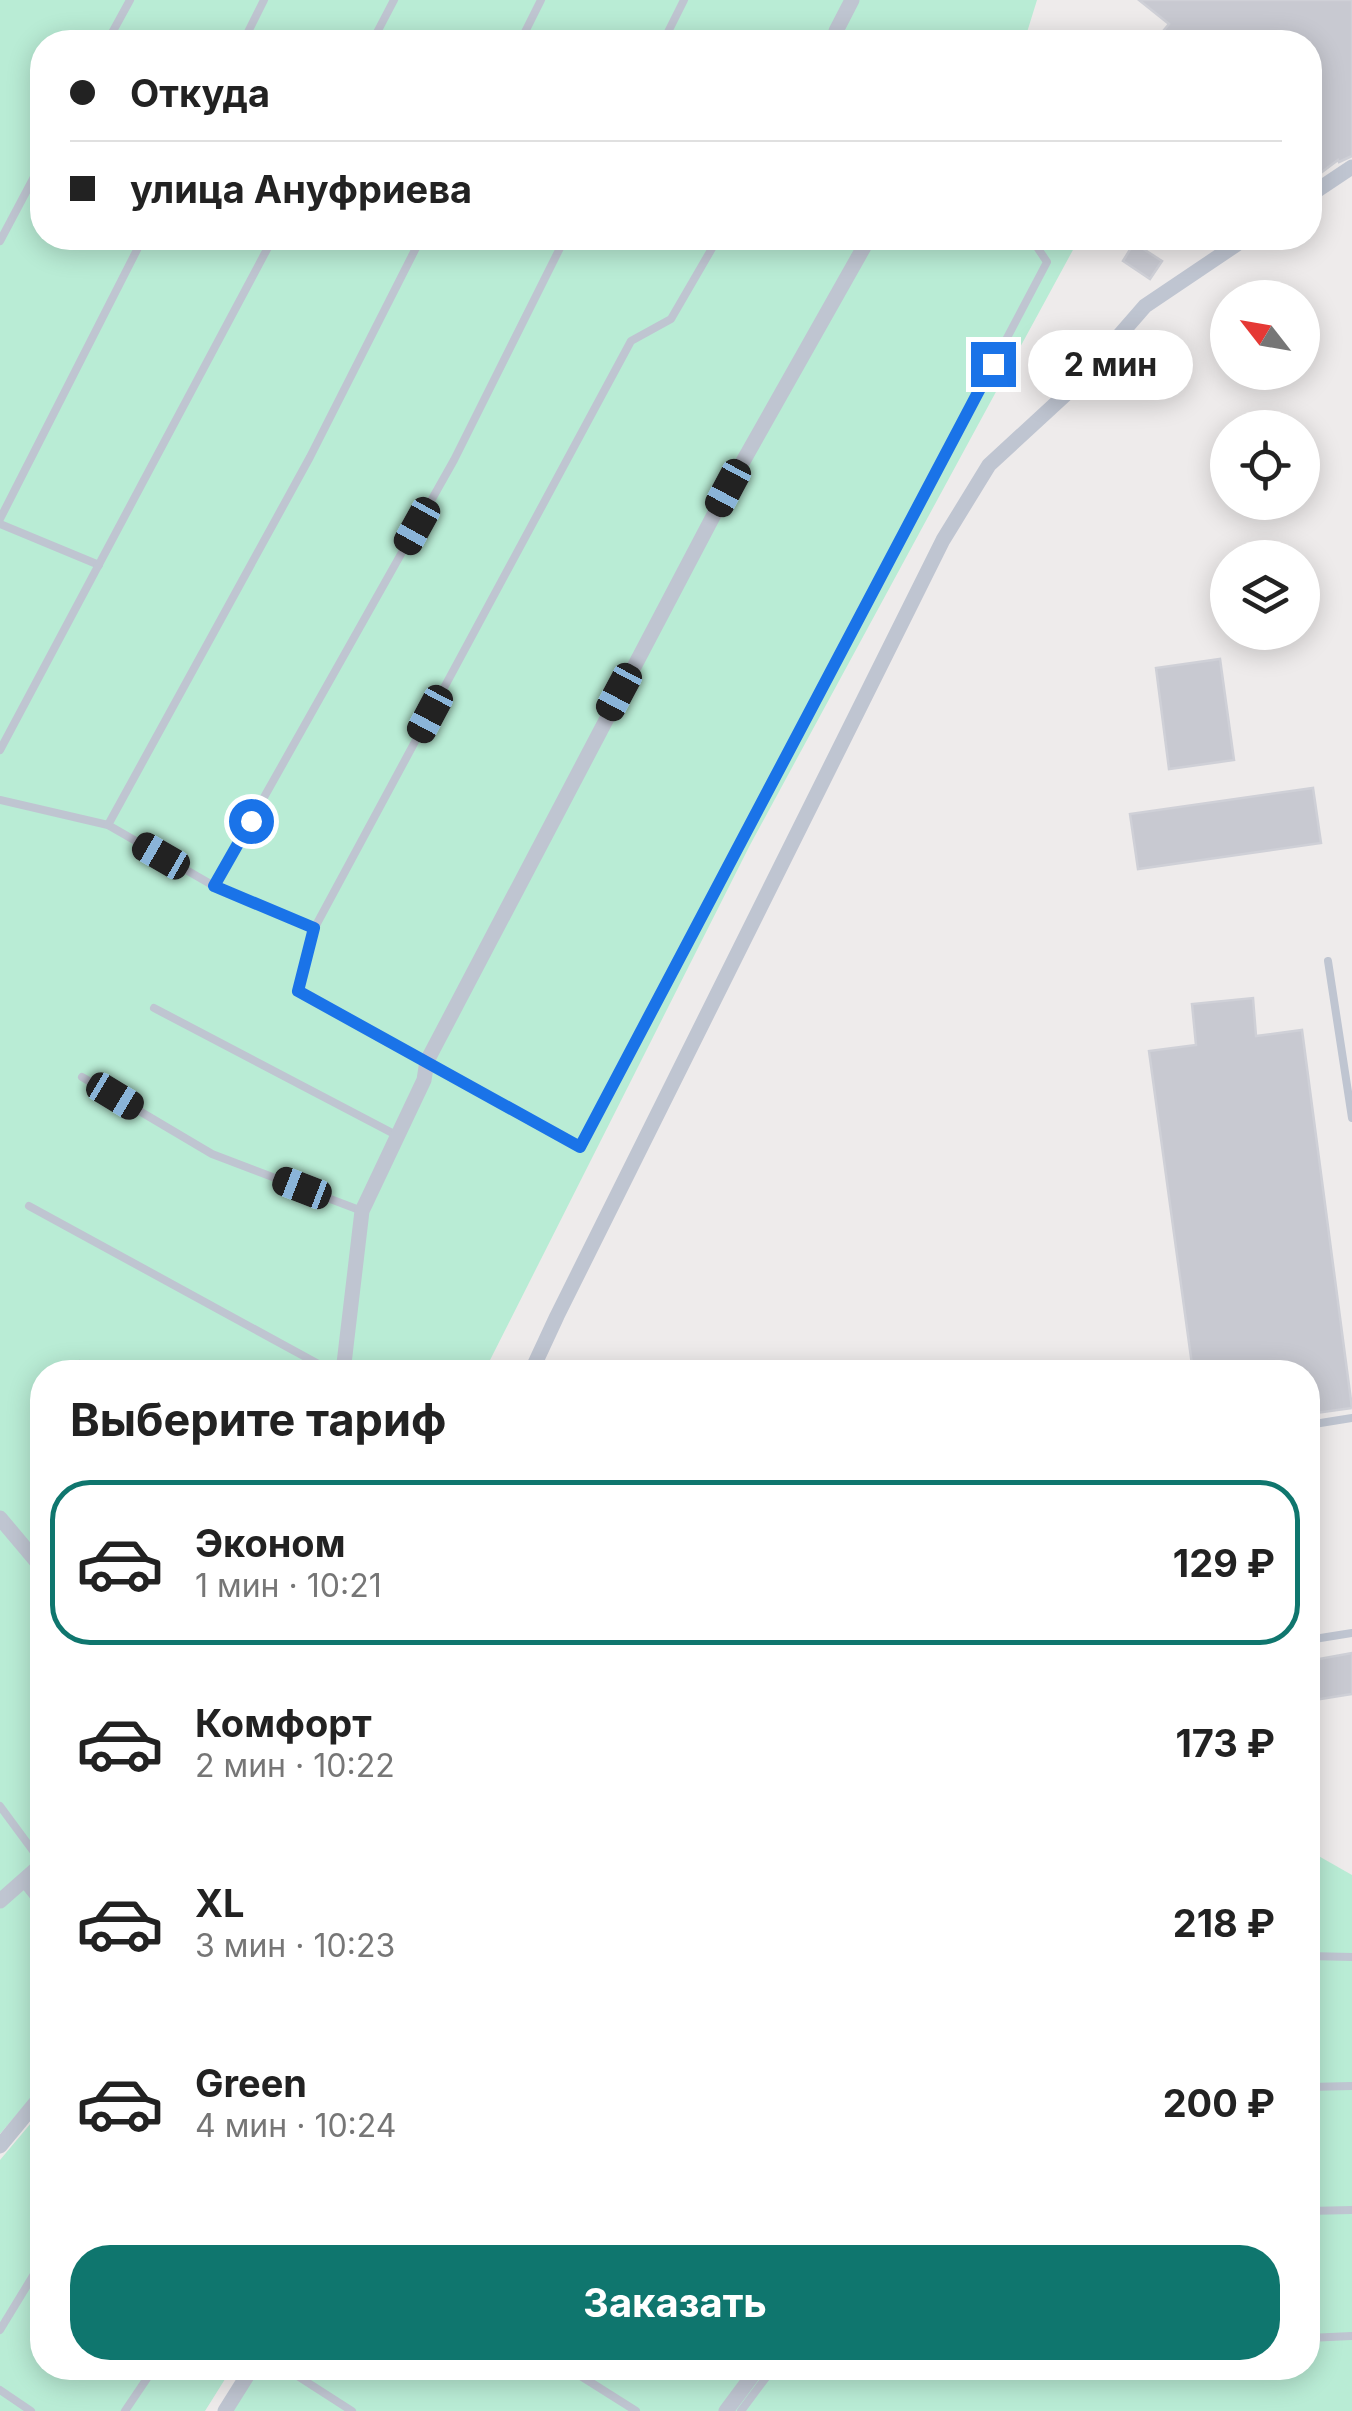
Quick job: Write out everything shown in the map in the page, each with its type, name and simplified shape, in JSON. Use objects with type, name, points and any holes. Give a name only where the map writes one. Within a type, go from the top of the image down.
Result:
[{"type":"street","points":[[839,30],[852,0]]},
{"type":"street","points":[[1322,187],[1352,166]]},
{"type":"street","points":[[343,1360],[362,1211],[424,1080],[427,1062],[710,522],[862,250]]},
{"type":"street","points":[[537,1360],[943,540],[989,465],[1078,383],[1145,306],[1228,250]]},
{"type":"street","points":[[0,1518],[30,1554]]},
{"type":"street","points":[[0,1901],[30,1876]]},
{"type":"street","points":[[0,2146],[30,2110]]},
{"type":"street","points":[[225,2411],[244,2380]]},
{"type":"street","points":[[726,2411],[749,2380]]},
{"type":"lane","points":[[114,30],[130,0]]},
{"type":"lane","points":[[249,30],[264,0]]},
{"type":"lane","points":[[378,30],[394,0]]},
{"type":"lane","points":[[526,30],[541,0]]},
{"type":"lane","points":[[669,30],[684,0]]},
{"type":"lane","points":[[0,241],[30,185]]},
{"type":"lane","points":[[99,565],[0,522],[137,250]]},
{"type":"lane","points":[[0,750],[267,250]]},
{"type":"lane","points":[[108,825],[310,457],[415,250]]},
{"type":"lane","points":[[214,886],[454,460],[559,250]]},
{"type":"lane","points":[[711,250],[671,319],[631,341],[314,928],[298,991],[580,1147],[1047,262],[1038,250]]},
{"type":"lane","points":[[0,800],[108,825],[214,886],[314,928]]},
{"type":"lane","points":[[1328,962],[1352,1118]]},
{"type":"lane","points":[[154,1008],[398,1136]]},
{"type":"lane","points":[[1337,1018],[1352,1016]]},
{"type":"lane","points":[[82,1077],[212,1154],[362,1211]]},
{"type":"lane","points":[[29,1206],[311,1360]]},
{"type":"lane","points":[[1320,1423],[1352,1418]]},
{"type":"lane","points":[[1320,1638],[1352,1633]]},
{"type":"lane","points":[[0,1806],[30,1847]]},
{"type":"lane","points":[[23,1883],[30,1892]]},
{"type":"lane","points":[[1320,1956],[1352,1957]]},
{"type":"lane","points":[[1320,2086],[1352,2086]]},
{"type":"lane","points":[[1320,2211],[1352,2210]]},
{"type":"lane","points":[[0,2330],[30,2281]]},
{"type":"lane","points":[[1320,2337],[1352,2336]]},
{"type":"lane","points":[[125,2411],[146,2380]]},
{"type":"lane","points":[[303,2380],[352,2411]]},
{"type":"lane","points":[[587,2380],[636,2411]]},
{"type":"lane","points":[[741,2411],[764,2380]]},
{"type":"lane","points":[[0,2390],[32,2411]]},
{"type":"green space","points":[[0,0],[1037,0],[1028,30],[30,30],[30,250],[1073,250],[750,845],[490,1360],[30,1360],[30,2099],[0,2134]]},
{"type":"green space","points":[[1320,1857],[1352,1875],[1352,2411],[229,2411],[248,2380],[1320,2380]]},
{"type":"green space","points":[[30,2124],[30,2380],[224,2380],[205,2411],[0,2411],[0,2160]]},
{"type":"building","points":[[1139,0],[1352,0],[1352,156],[1338,160],[1322,172],[1322,30],[1164,30],[1169,24]]},
{"type":"building","points":[[1130,250],[1145,250],[1162,261],[1150,279],[1123,261]]},
{"type":"building","points":[[1220,659],[1234,760],[1169,769],[1156,668]]},
{"type":"building","points":[[1313,788],[1321,843],[1138,869],[1130,814]]},
{"type":"building","points":[[1253,998],[1256,1036],[1302,1030],[1352,1408],[1320,1412],[1320,1360],[1191,1360],[1149,1051],[1196,1045],[1192,1004]]},
{"type":"building","points":[[1352,1653],[1352,1694],[1320,1699],[1320,1659]]},
{"type":"route","points":[[251,821],[214,886],[314,928],[298,991],[580,1147],[993,364]]}]
